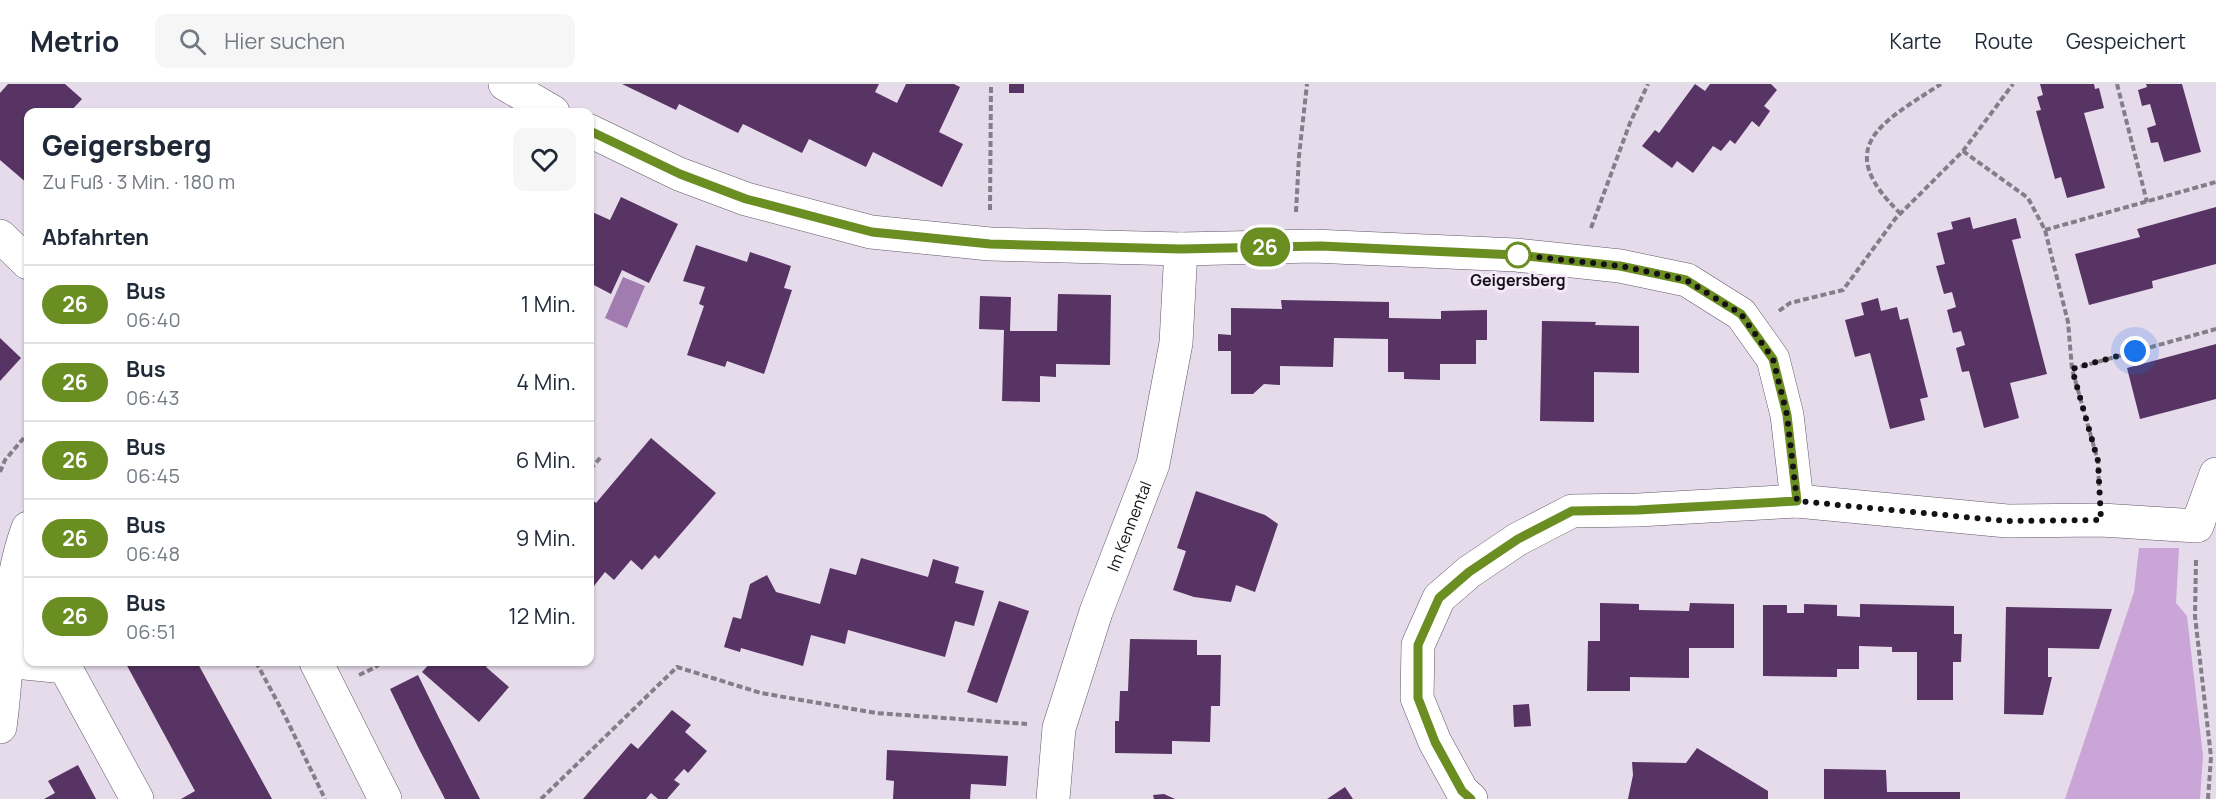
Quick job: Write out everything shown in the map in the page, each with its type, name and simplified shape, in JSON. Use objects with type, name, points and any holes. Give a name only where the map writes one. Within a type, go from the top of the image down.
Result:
[{"type":"street","points":[[504,84],[546,108]]},
{"type":"street","points":[[594,133],[680,174],[746,199],[872,232],[990,244],[1181,249],[1294,246],[1470,252],[1620,266],[1686,280],[1741,314],[1773,359],[1787,415],[1797,501]]},
{"type":"street","points":[[0,236],[24,260]]},
{"type":"street","name":"Im Kennental","points":[[1053,799],[1059,728],[1096,612],[1153,464],[1176,343],[1181,249]]},
{"type":"street","points":[[1471,799],[1462,791],[1435,742],[1418,698],[1418,645],[1439,598],[1469,572],[1518,539],[1572,511],[1638,510],[1797,501],[2007,521],[2101,520],[2197,526],[2216,474]]},
{"type":"street","points":[[0,727],[10,605],[24,540]]},
{"type":"street","points":[[5,661],[24,663]]},
{"type":"street","points":[[55,666],[65,667],[137,799]]},
{"type":"street","points":[[318,666],[385,799]]},
{"type":"path","points":[[990,84],[990,244]]},
{"type":"path","points":[[1294,246],[1299,156],[1307,84]]},
{"type":"path","points":[[1580,261],[1609,176],[1648,84]]},
{"type":"path","points":[[1901,214],[1884,198],[1872,180],[1867,166],[1866,152],[1882,124],[1908,104],[1941,84]]},
{"type":"path","points":[[1790,303],[1843,290],[1901,214],[1963,151],[2013,84]]},
{"type":"path","points":[[2117,84],[2147,202]]},
{"type":"path","points":[[1963,151],[2028,198],[2045,230],[2068,322],[2072,369],[2098,461],[2101,520]]},
{"type":"path","points":[[2045,230],[2216,182]]},
{"type":"path","points":[[2072,369],[2216,329]]},
{"type":"path","points":[[0,472],[5,460],[24,438]]},
{"type":"path","points":[[594,465],[602,456]]},
{"type":"path","points":[[2197,526],[2195,616],[2211,757],[2208,799]]},
{"type":"path","points":[[258,666],[325,799]]},
{"type":"path","points":[[541,799],[677,667],[761,693],[876,713],[989,720]]},
{"type":"shaded area","points":[[623,277],[645,286],[627,328],[605,318]]},
{"type":"shaded area","points":[[2139,548],[2179,548],[2176,603],[2187,616],[2203,756],[2200,799],[2065,799],[2134,592]]},
{"type":"building","points":[[8,84],[65,84],[82,99],[74,108],[24,108],[24,181],[0,160],[0,93]]},
{"type":"building","points":[[622,84],[879,84],[875,92],[897,103],[906,84],[954,84],[960,87],[939,132],[963,144],[942,187],[873,152],[866,167],[809,139],[802,153],[743,124],[738,133],[679,104],[676,110]]},
{"type":"building","points":[[1009,84],[1024,84],[1024,93],[1009,93]]},
{"type":"building","points":[[1695,84],[1705,91],[1710,84],[1771,84],[1777,90],[1764,106],[1770,111],[1759,127],[1752,121],[1735,144],[1730,140],[1721,151],[1713,146],[1693,173],[1677,161],[1672,168],[1642,146],[1655,130],[1659,133]]},
{"type":"building","points":[[2040,84],[2094,84],[2095,89],[2099,88],[2104,108],[2084,113],[2105,188],[2067,198],[2061,177],[2055,179],[2036,111],[2041,110],[2037,97],[2043,95]]},
{"type":"building","points":[[2146,84],[2182,84],[2201,152],[2164,162],[2158,142],[2151,143],[2147,128],[2156,125],[2150,104],[2142,106],[2138,90],[2147,87]]},
{"type":"building","points":[[621,197],[678,224],[649,283],[622,270],[611,294],[594,285],[594,213],[610,220]]},
{"type":"building","points":[[2216,207],[2216,264],[2152,281],[2153,288],[2089,305],[2075,254],[2140,237],[2137,229]]},
{"type":"building","points":[[1970,217],[1973,229],[2016,218],[2021,238],[2012,240],[2047,374],[2010,383],[2019,418],[1984,428],[1969,371],[1962,372],[1956,348],[1965,345],[1961,331],[1953,333],[1947,310],[1956,307],[1952,292],[1944,294],[1936,266],[1945,264],[1937,233],[1953,229],[1951,222]]},
{"type":"building","points":[[696,245],[747,262],[750,252],[791,266],[784,288],[792,290],[764,374],[727,361],[725,367],[687,355],[704,306],[699,304],[705,287],[683,281]]},
{"type":"building","points":[[1058,294],[1111,295],[1110,365],[1056,364],[1056,377],[1040,376],[1040,402],[1002,401],[1004,330],[979,329],[980,296],[1011,297],[1010,331],[1057,331]]},
{"type":"building","points":[[1878,298],[1881,311],[1897,307],[1900,320],[1908,318],[1928,397],[1920,399],[1925,420],[1890,429],[1870,353],[1855,357],[1845,320],[1864,315],[1861,303]]},
{"type":"building","points":[[1281,300],[1389,302],[1389,318],[1441,319],[1441,311],[1487,310],[1487,340],[1476,340],[1476,364],[1440,364],[1440,380],[1404,379],[1404,372],[1388,372],[1388,339],[1334,338],[1333,367],[1280,366],[1280,385],[1264,384],[1253,394],[1231,394],[1231,351],[1218,351],[1218,334],[1231,335],[1231,308],[1282,309]]},
{"type":"building","points":[[1542,321],[1639,326],[1639,373],[1594,372],[1594,422],[1540,421]]},
{"type":"building","points":[[0,338],[21,358],[0,381]]},
{"type":"building","points":[[2216,344],[2216,399],[2140,419],[2127,368]]},
{"type":"building","points":[[651,438],[716,493],[659,559],[655,555],[642,570],[631,560],[614,580],[605,572],[594,586],[594,501],[596,503]]},
{"type":"building","points":[[1196,491],[1265,515],[1278,524],[1255,592],[1236,585],[1231,602],[1194,597],[1173,590],[1186,551],[1177,548]]},
{"type":"building","points":[[861,558],[928,577],[933,559],[959,567],[955,583],[984,591],[974,626],[955,621],[945,657],[848,630],[845,644],[811,635],[803,666],[741,648],[740,652],[724,647],[733,617],[741,619],[750,584],[767,575],[776,592],[820,604],[830,568],[856,575]]},
{"type":"building","points":[[999,601],[1029,611],[997,703],[967,692]]},
{"type":"building","points":[[1600,603],[1639,604],[1639,610],[1689,611],[1690,603],[1734,604],[1734,648],[1689,648],[1689,678],[1630,677],[1630,691],[1587,691],[1588,641],[1600,641]]},
{"type":"building","points":[[1804,604],[1837,605],[1837,616],[1860,617],[1860,604],[1954,606],[1954,634],[1962,634],[1961,662],[1953,662],[1953,700],[1917,700],[1917,652],[1892,652],[1892,647],[1859,646],[1859,669],[1837,669],[1837,677],[1763,676],[1763,605],[1787,605],[1787,613],[1804,613]]},
{"type":"building","points":[[2006,607],[2112,609],[2099,649],[2048,648],[2048,677],[2052,677],[2043,715],[2004,714]]},
{"type":"building","points":[[1130,639],[1197,640],[1197,655],[1221,655],[1220,706],[1211,706],[1210,742],[1172,741],[1172,754],[1115,753],[1115,721],[1119,721],[1120,691],[1128,691]]},
{"type":"building","points":[[127,666],[199,666],[272,799],[181,799],[195,791]]},
{"type":"building","points":[[427,666],[487,666],[509,687],[479,722],[422,672]]},
{"type":"building","points":[[418,675],[480,799],[445,799],[418,747],[390,689]]},
{"type":"building","points":[[1529,704],[1531,726],[1514,727],[1513,705]]},
{"type":"building","points":[[672,710],[691,725],[685,732],[707,751],[688,773],[684,769],[674,780],[680,784],[667,799],[658,799],[651,793],[646,799],[583,799],[631,743],[638,749]]},
{"type":"building","points":[[1697,748],[1768,791],[1768,799],[1628,799],[1633,775],[1632,762],[1686,763]]},
{"type":"building","points":[[887,750],[1008,756],[1006,786],[971,784],[970,799],[893,799],[894,781],[886,780]]},
{"type":"building","points":[[78,765],[96,799],[44,799],[55,793],[48,781]]},
{"type":"building","points":[[1824,769],[1886,770],[1887,792],[1960,792],[1960,799],[1824,799]]},
{"type":"building","points":[[1345,787],[1353,799],[1327,799]]},
{"type":"building","points":[[1164,794],[1175,799],[1154,799],[1153,795]]},
{"type":"bus line","name":"26","points":[[594,133],[680,174],[746,199],[872,232],[990,244],[1181,249],[1321,246],[1435,250],[1580,261],[1620,266],[1686,280],[1741,314],[1773,359],[1787,415],[1797,501],[1638,510],[1572,511],[1518,539],[1469,572],[1439,598],[1418,645],[1418,698],[1435,742],[1462,791],[1471,799]]},
{"type":"place","name":"Geigersberg","points":[[1518,255]]},
{"type":"route","points":[[1518,255],[1516,255],[1620,266],[1686,280],[1741,314],[1773,359],[1787,415],[1797,501],[2007,521],[2101,520],[2098,461],[2072,369],[2135,351]]}]
